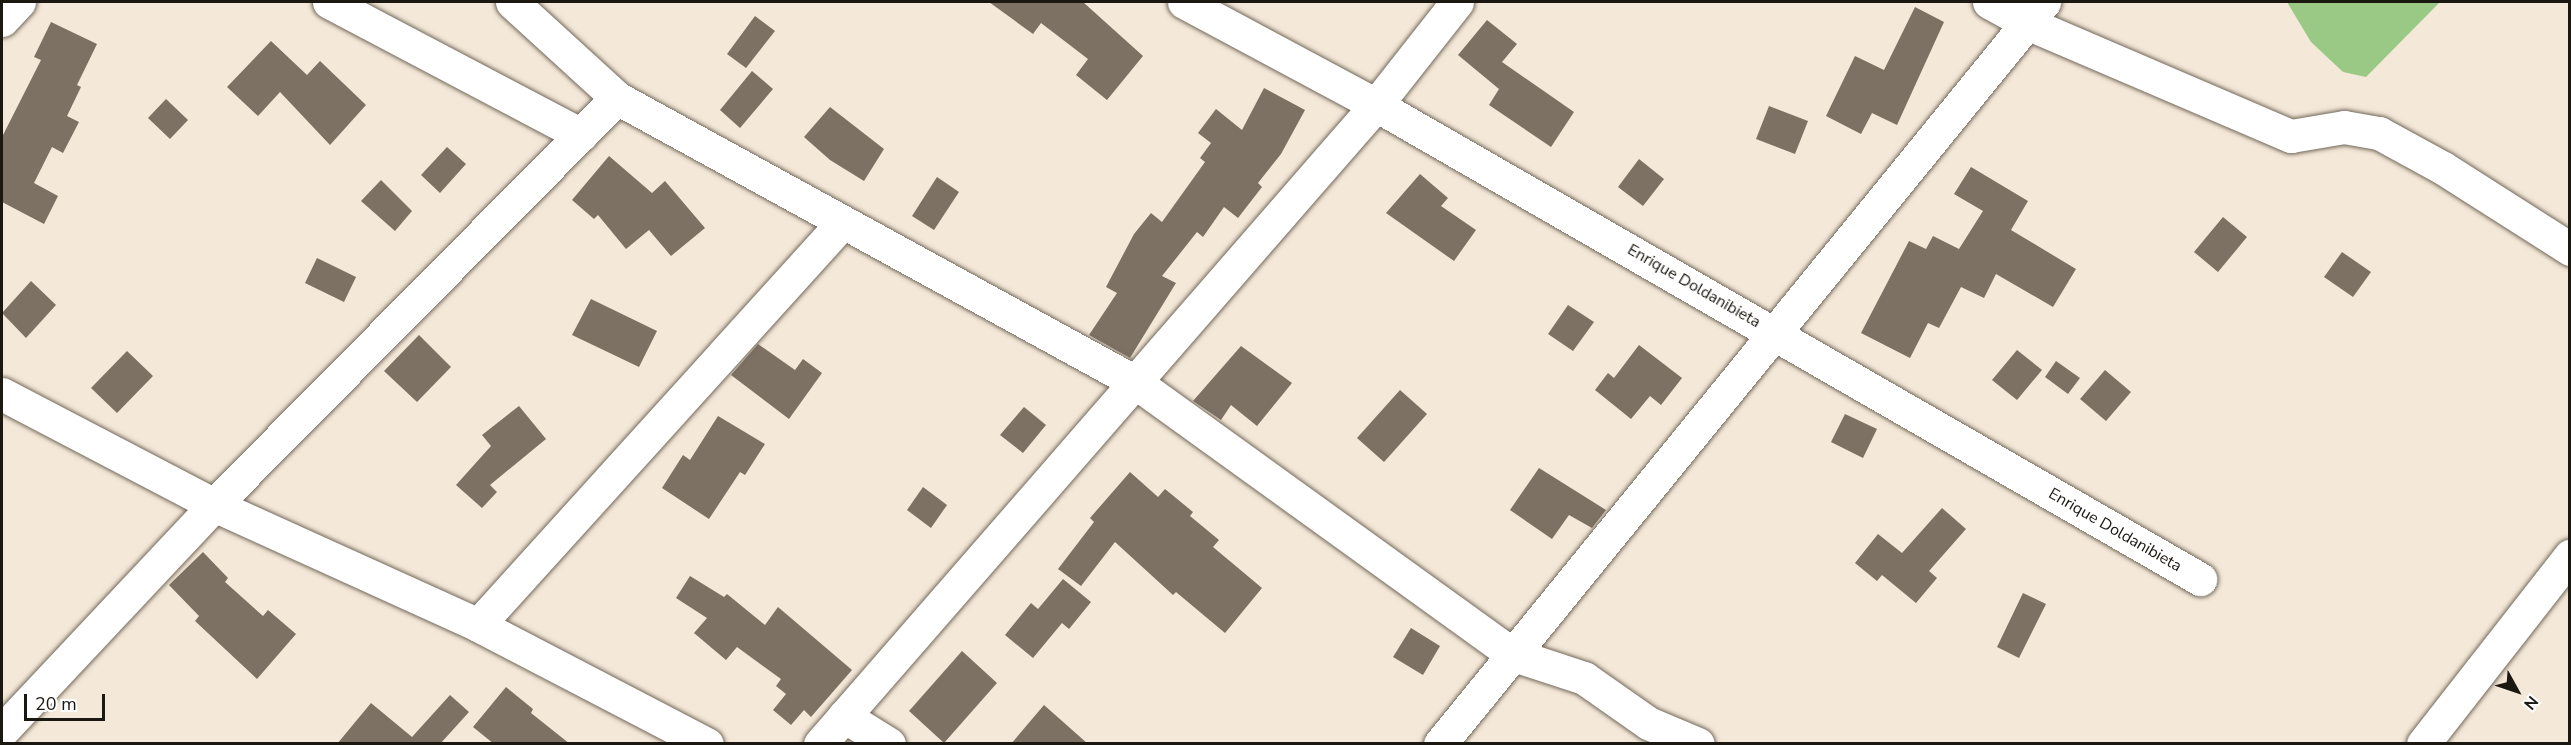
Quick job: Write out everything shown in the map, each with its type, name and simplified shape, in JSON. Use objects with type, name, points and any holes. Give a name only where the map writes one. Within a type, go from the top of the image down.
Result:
[{"type":"street","points":[[2,20],[19,2]]},
{"type":"street","points":[[329,2],[581,135]]},
{"type":"street","points":[[512,2],[617,98],[1135,382],[1514,655],[1584,678],[1648,723],[1698,744]]},
{"type":"street","name":"Enrique Doldanibieta","points":[[1184,2],[1376,105],[1777,333],[2200,579]]},
{"type":"street","points":[[820,744],[1376,105],[1457,2]]},
{"type":"street","points":[[1989,2],[2035,12],[2291,136],[2344,127],[2379,133],[2443,168],[2570,249]]},
{"type":"street","points":[[1440,744],[1777,333],[2035,12]]},
{"type":"street","points":[[2,731],[214,505],[617,98]]},
{"type":"street","points":[[478,625],[842,223]]},
{"type":"street","points":[[2,394],[214,505],[478,625],[707,744]]},
{"type":"street","points":[[2423,744],[2570,556]]},
{"type":"street","points":[[844,716],[889,744]]},
{"type":"green space","points":[[2287,2],[2440,2],[2366,77],[2343,72],[2311,42]]},
{"type":"building","points":[[989,2],[1083,2],[1143,56],[1107,100],[1076,75],[1088,59],[1041,23],[1033,34]]},
{"type":"building","points":[[1915,7],[1944,22],[1897,125],[1872,113],[1861,134],[1826,116],[1855,56],[1884,70]]},
{"type":"building","points":[[755,16],[775,31],[746,68],[727,54]]},
{"type":"building","points":[[1487,20],[1517,44],[1502,62],[1574,112],[1551,147],[1489,105],[1499,89],[1458,55]]},
{"type":"building","points":[[51,22],[97,44],[77,85],[81,87],[67,116],[79,122],[63,153],[52,147],[34,183],[58,196],[44,224],[2,202],[2,137],[41,60],[34,57]]},
{"type":"building","points":[[271,41],[307,75],[320,61],[366,105],[330,145],[280,92],[258,116],[227,87]]},
{"type":"building","points":[[752,71],[773,89],[740,128],[720,110]]},
{"type":"building","points":[[1264,88],[1305,110],[1281,154],[1258,183],[1262,187],[1238,218],[1224,207],[1203,237],[1197,232],[1162,276],[1176,283],[1130,358],[1089,335],[1117,293],[1106,287],[1134,234],[1151,213],[1162,222],[1205,162],[1200,158],[1211,143],[1198,133],[1216,109],[1242,130]]},
{"type":"building","points":[[166,99],[188,120],[170,139],[148,118]]},
{"type":"building","points":[[1769,106],[1808,121],[1795,154],[1756,139]]},
{"type":"building","points":[[830,107],[884,149],[864,181],[830,160],[804,137]]},
{"type":"building","points":[[447,147],[466,164],[440,193],[421,175]]},
{"type":"building","points":[[609,156],[652,193],[665,181],[705,228],[671,256],[649,230],[626,249],[598,215],[594,219],[572,200]]},
{"type":"building","points":[[1639,159],[1664,179],[1643,206],[1618,187]]},
{"type":"building","points":[[1971,167],[2028,201],[2011,230],[2076,269],[2053,307],[1996,274],[1984,298],[1961,287],[1939,328],[1928,323],[1910,358],[1861,333],[1909,241],[1926,249],[1933,236],[1959,249],[1983,211],[1954,194]]},
{"type":"building","points":[[1420,174],[1448,198],[1441,206],[1476,230],[1454,261],[1386,213]]},
{"type":"building","points":[[937,177],[959,192],[934,230],[912,216]]},
{"type":"building","points":[[381,180],[412,211],[395,231],[361,201]]},
{"type":"building","points":[[2223,217],[2247,237],[2218,272],[2194,252]]},
{"type":"building","points":[[2342,252],[2371,272],[2353,297],[2324,277]]},
{"type":"building","points":[[317,258],[356,277],[344,302],[305,283]]},
{"type":"building","points":[[31,281],[56,305],[26,338],[2,313]]},
{"type":"building","points":[[591,299],[657,331],[639,367],[572,335]]},
{"type":"building","points":[[1568,305],[1594,322],[1573,351],[1548,334]]},
{"type":"building","points":[[419,335],[451,367],[417,402],[384,371]]},
{"type":"building","points":[[758,344],[795,370],[803,359],[822,373],[789,419],[731,375]]},
{"type":"building","points":[[1639,345],[1682,378],[1661,405],[1650,396],[1631,419],[1595,390],[1608,373],[1614,378]]},
{"type":"building","points":[[1241,346],[1292,383],[1257,426],[1231,405],[1221,420],[1193,401]]},
{"type":"building","points":[[2017,350],[2042,370],[2017,400],[1992,380]]},
{"type":"building","points":[[127,351],[153,376],[117,413],[91,388]]},
{"type":"building","points":[[2056,361],[2080,378],[2068,394],[2045,377]]},
{"type":"building","points":[[2105,370],[2131,392],[2106,421],[2080,399]]},
{"type":"building","points":[[1400,390],[1427,414],[1384,462],[1357,438]]},
{"type":"building","points":[[519,406],[546,439],[490,485],[497,492],[482,508],[456,485],[491,446],[482,435]]},
{"type":"building","points":[[1024,407],[1046,425],[1023,453],[1000,435]]},
{"type":"building","points":[[1845,414],[1877,429],[1863,458],[1831,442]]},
{"type":"building","points":[[718,416],[765,444],[745,475],[740,472],[709,519],[662,488],[683,455],[690,460]]},
{"type":"building","points":[[1539,468],[1606,510],[1592,528],[1569,515],[1552,539],[1510,510]]},
{"type":"building","points":[[1130,472],[1158,497],[1165,489],[1193,512],[1190,516],[1219,540],[1213,547],[1262,588],[1225,633],[1176,592],[1173,595],[1115,542],[1081,586],[1058,569],[1094,522],[1090,518]]},
{"type":"building","points":[[923,487],[947,505],[931,528],[907,510]]},
{"type":"building","points":[[1942,508],[1966,529],[1929,571],[1937,578],[1916,603],[1882,575],[1877,581],[1855,563],[1878,534],[1902,553]]},
{"type":"building","points":[[203,552],[228,578],[225,582],[263,616],[268,610],[296,634],[257,679],[195,621],[199,616],[169,585]]},
{"type":"building","points":[[690,576],[724,597],[727,594],[765,625],[778,607],[852,670],[811,717],[804,710],[791,725],[773,710],[786,694],[776,686],[781,679],[737,647],[726,660],[694,633],[707,618],[676,598]]},
{"type":"building","points":[[1063,579],[1091,602],[1069,629],[1062,623],[1033,658],[1005,635],[1031,603],[1038,609]]},
{"type":"building","points":[[2023,593],[2046,604],[2019,658],[1997,647]]},
{"type":"building","points":[[1411,628],[1440,646],[1423,675],[1393,657]]},
{"type":"building","points":[[962,651],[997,683],[944,743],[909,711]]},
{"type":"building","points":[[506,687],[533,709],[531,713],[570,744],[494,744],[473,727]]},
{"type":"building","points":[[450,695],[469,712],[440,744],[337,744],[371,703],[412,737]]},
{"type":"building","points":[[1044,705],[1088,744],[1011,744]]}]
